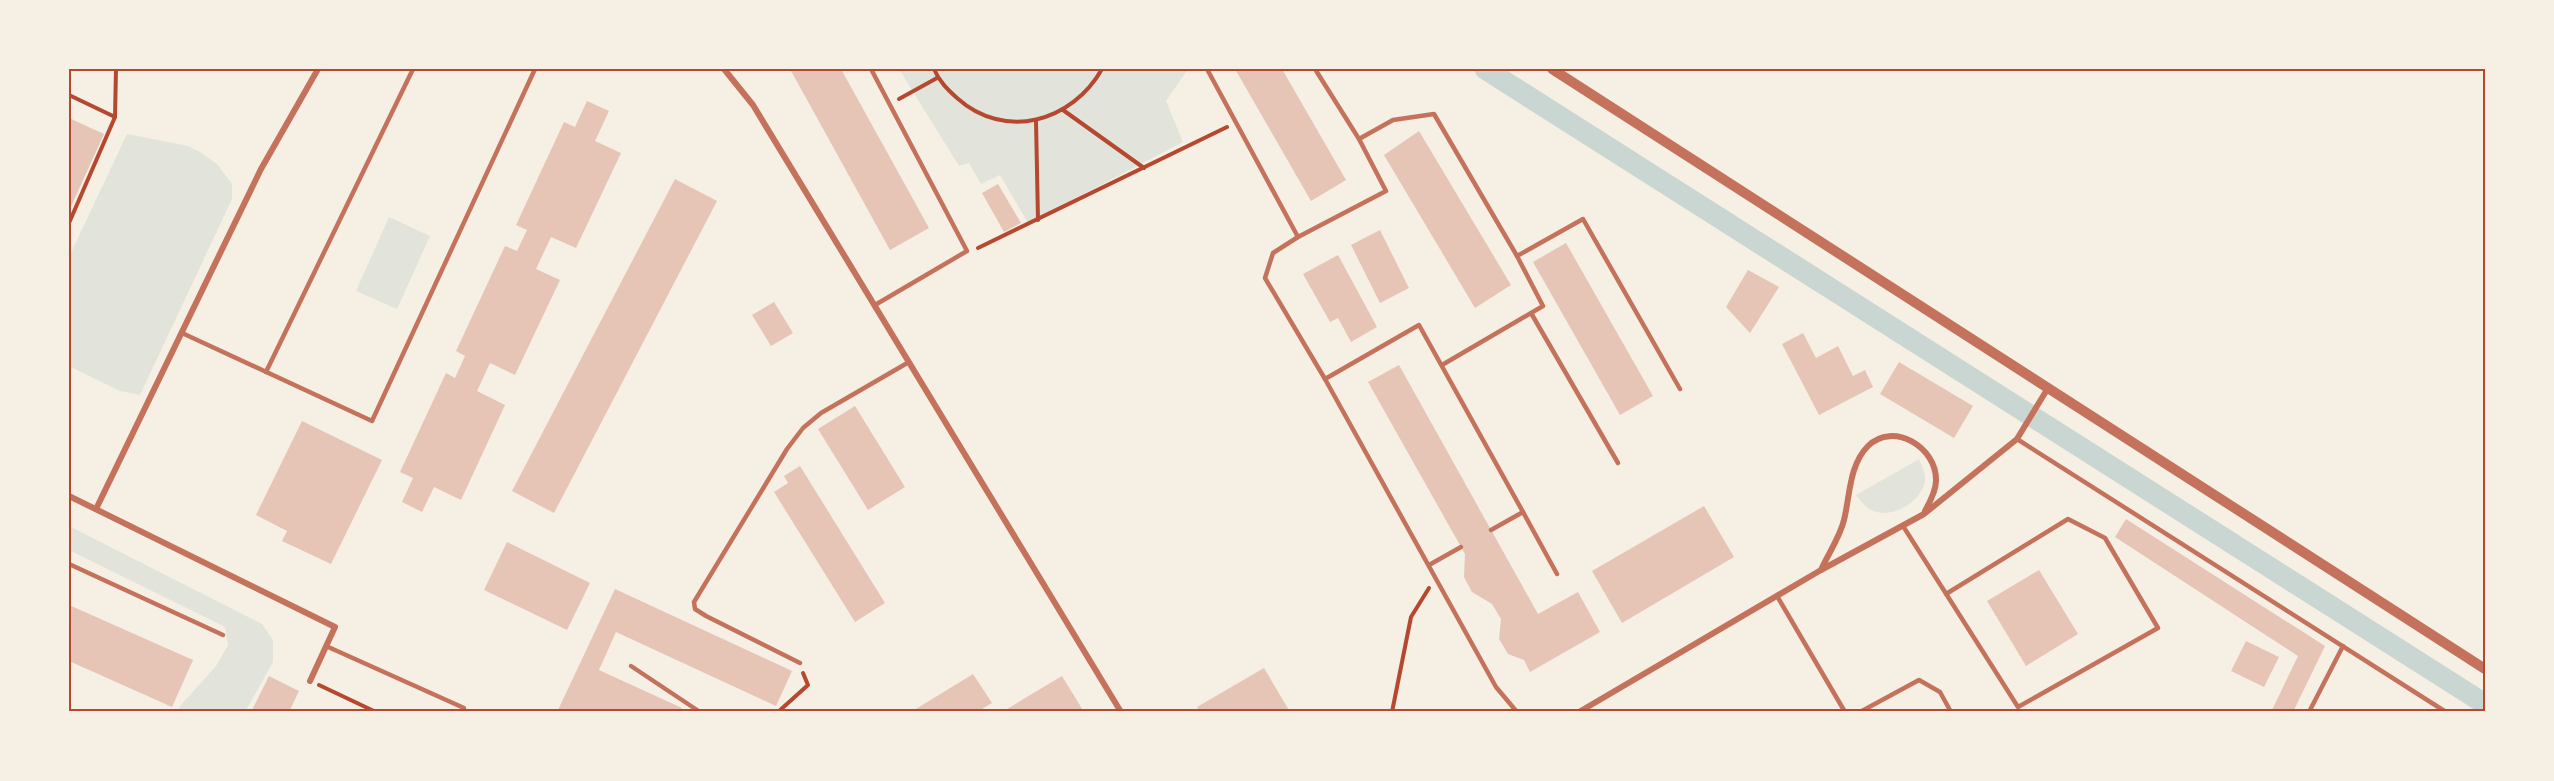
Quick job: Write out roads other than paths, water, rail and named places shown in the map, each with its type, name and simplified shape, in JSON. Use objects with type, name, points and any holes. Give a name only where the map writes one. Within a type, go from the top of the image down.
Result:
[{"type":"street","points":[[96,509],[261,169],[318,69]]},
{"type":"street","points":[[724,69],[753,105],[1121,712]]},
{"type":"street","points":[[1552,69],[2046,392],[2485,669]]},
{"type":"street","points":[[1579,712],[1821,570],[1924,514],[2019,437],[2046,392]]},
{"type":"street","points":[[1821,570],[1844,522],[1855,467],[1868,445],[1882,437],[1894,435],[1912,440],[1932,461],[1936,480],[1924,514]]},
{"type":"street","points":[[69,496],[335,627],[310,681]]},
{"type":"lane","points":[[266,372],[413,69]]},
{"type":"lane","points":[[182,333],[372,421],[535,69]]},
{"type":"lane","points":[[871,69],[891,103],[967,251],[875,305]]},
{"type":"lane","points":[[1208,69],[1298,237]]},
{"type":"lane","points":[[1315,69],[1359,140],[1386,191],[1298,237],[1273,253],[1265,278],[1325,379],[1496,687],[1517,712]]},
{"type":"lane","points":[[1359,140],[1393,120],[1434,114],[1517,256],[1543,306],[1442,365]]},
{"type":"lane","points":[[1517,256],[1583,219],[1680,389]]},
{"type":"lane","points":[[1531,313],[1618,464]]},
{"type":"lane","points":[[1325,379],[1419,325],[1557,574]]},
{"type":"lane","points":[[800,663],[706,616],[695,609],[694,602],[787,449],[803,428],[821,413],[909,362]]},
{"type":"lane","points":[[2019,437],[2446,712]]},
{"type":"lane","points":[[1491,530],[1523,512]]},
{"type":"lane","points":[[1902,526],[2018,707],[2158,628],[2105,538],[2068,519],[1946,594]]},
{"type":"lane","points":[[1429,565],[1461,547]]},
{"type":"lane","points":[[69,564],[223,635]]},
{"type":"lane","points":[[1777,596],[1845,712]]},
{"type":"lane","points":[[326,646],[464,708]]},
{"type":"lane","points":[[2309,712],[2343,646]]},
{"type":"lane","points":[[631,666],[700,712]]},
{"type":"lane","points":[[1860,712],[1919,680],[1940,692],[1951,712]]},
{"type":"waterway","points":[[1485,69],[2485,704]]}]
